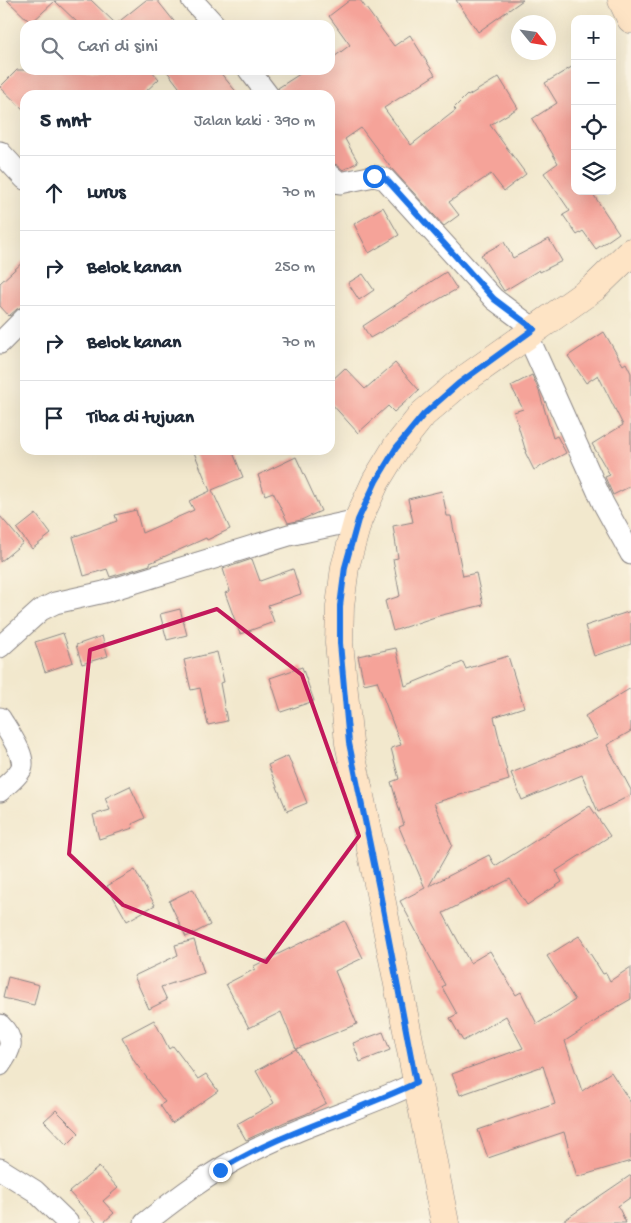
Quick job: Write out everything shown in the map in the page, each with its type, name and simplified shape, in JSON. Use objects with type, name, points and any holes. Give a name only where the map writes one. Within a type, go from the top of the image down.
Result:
[{"type":"street","points":[[192,0],[210,20]]},
{"type":"street","points":[[622,0],[631,19]]},
{"type":"street","points":[[253,75],[264,90]]},
{"type":"street","points":[[0,152],[20,174]]},
{"type":"street","points":[[335,179],[340,183],[374,176],[386,179],[494,299],[530,332],[603,503],[631,554]]},
{"type":"street","points":[[445,1223],[349,743],[340,643],[340,606],[345,567],[358,520],[381,473],[396,448],[424,414],[458,384],[595,287],[631,252]]},
{"type":"street","points":[[0,343],[20,323]]},
{"type":"street","points":[[0,647],[41,610],[55,603],[104,592],[289,535],[358,520]]},
{"type":"street","points":[[0,718],[19,751],[23,766],[20,772],[0,791]]},
{"type":"street","points":[[0,1025],[10,1036],[11,1044],[0,1065]]},
{"type":"street","points":[[145,1223],[179,1197],[242,1156],[318,1122],[394,1094],[416,1083]]},
{"type":"street","points":[[0,1170],[35,1191],[68,1223]]},
{"type":"highlighted area","points":[[217,609],[302,675],[359,836],[266,962],[123,905],[69,854],[90,650]]},
{"type":"building","points":[[7,0],[91,0],[112,20],[75,20],[55,1],[34,20],[28,20]]},
{"type":"building","points":[[146,0],[157,0],[173,20],[121,20]]},
{"type":"building","points":[[350,0],[360,0],[394,46],[410,35],[435,75],[384,108],[411,145],[456,110],[454,108],[467,95],[499,77],[518,108],[490,125],[526,174],[504,191],[491,174],[449,202],[459,215],[444,226],[391,168],[361,128],[345,139],[358,162],[343,170],[335,164],[335,90],[279,90],[278,88],[298,75],[335,75],[335,56],[350,45],[335,24],[335,20],[332,20],[329,16]]},
{"type":"building","points":[[456,0],[523,0],[478,32]]},
{"type":"building","points":[[571,67],[571,195],[594,195],[619,233],[596,249],[583,231],[577,235],[563,215],[570,211],[544,173],[558,163],[532,119],[557,103],[545,83]]},
{"type":"building","points":[[17,70],[20,70],[20,75],[155,75],[159,79],[147,90],[20,90],[20,106],[0,87]]},
{"type":"building","points":[[170,75],[222,75],[235,90],[181,90]]},
{"type":"building","points":[[383,207],[399,235],[369,253],[354,224]]},
{"type":"building","points":[[549,239],[562,261],[540,272],[539,270],[504,291],[481,255],[504,242],[513,258]]},
{"type":"building","points":[[20,265],[20,308],[9,316],[0,306],[0,283]]},
{"type":"building","points":[[446,272],[457,289],[370,338],[363,326]]},
{"type":"building","points":[[363,274],[374,290],[359,300],[348,283]]},
{"type":"building","points":[[604,332],[623,365],[626,363],[631,373],[631,486],[613,495],[605,477],[610,475],[592,444],[623,425],[598,375],[586,383],[568,356]]},
{"type":"building","points":[[395,363],[419,390],[394,412],[388,406],[358,433],[335,408],[335,377],[345,368],[365,389]]},
{"type":"building","points":[[532,375],[539,391],[553,438],[557,436],[566,453],[534,470],[525,452],[514,412],[523,409],[511,386]]},
{"type":"building","points":[[195,455],[234,455],[243,477],[212,490],[230,529],[150,563],[150,565],[110,577],[107,569],[84,576],[73,537],[117,521],[115,515],[136,510],[142,533],[194,510],[189,501],[210,491]]},
{"type":"building","points":[[296,457],[321,511],[301,520],[288,523],[273,492],[265,495],[258,475]]},
{"type":"building","points":[[442,491],[447,516],[451,516],[463,576],[476,573],[483,605],[438,616],[393,631],[385,601],[400,596],[393,559],[398,558],[393,526],[413,522],[408,499]]},
{"type":"building","points":[[36,514],[51,534],[32,549],[17,529]]},
{"type":"building","points":[[0,516],[23,543],[0,562]]},
{"type":"building","points":[[252,559],[260,581],[293,569],[301,594],[268,605],[274,622],[240,634],[225,593],[230,591],[223,569]]},
{"type":"building","points":[[180,609],[187,635],[167,640],[160,614]]},
{"type":"building","points":[[631,611],[631,644],[594,656],[585,626]]},
{"type":"building","points":[[63,633],[73,662],[45,672],[35,642]]},
{"type":"building","points":[[102,636],[108,656],[82,664],[76,645]]},
{"type":"building","points":[[396,648],[405,686],[463,662],[466,669],[508,656],[524,707],[494,717],[509,780],[434,803],[452,845],[429,886],[489,855],[495,866],[590,806],[610,836],[556,871],[562,882],[527,905],[510,879],[443,913],[470,963],[490,951],[516,995],[521,992],[537,1024],[575,1000],[547,956],[579,936],[603,974],[606,973],[610,981],[631,967],[631,999],[598,1018],[565,1041],[582,1091],[611,1072],[631,1103],[631,1161],[577,1177],[564,1132],[488,1158],[478,1130],[555,1104],[543,1066],[460,1095],[452,1074],[523,1048],[506,1016],[463,1041],[450,1018],[457,1014],[442,987],[445,985],[400,901],[425,888],[399,827],[404,825],[391,782],[399,779],[391,748],[401,745],[377,681],[364,684],[358,656]]},
{"type":"building","points":[[217,652],[224,682],[220,683],[227,721],[208,725],[200,688],[191,690],[184,660]]},
{"type":"building","points":[[302,667],[314,701],[281,712],[270,678]]},
{"type":"building","points":[[631,688],[631,731],[607,745],[631,790],[631,795],[598,812],[582,775],[522,800],[511,773],[598,738],[585,716]]},
{"type":"building","points":[[288,756],[307,803],[287,811],[268,765]]},
{"type":"building","points":[[130,786],[145,818],[132,824],[133,828],[99,839],[93,815],[110,810],[105,798]]},
{"type":"building","points":[[135,870],[155,905],[127,921],[107,886]]},
{"type":"building","points":[[193,889],[210,925],[186,937],[169,901]]},
{"type":"building","points":[[345,921],[363,958],[335,971],[357,1024],[296,1049],[281,1012],[249,1028],[226,984],[255,969],[254,966]]},
{"type":"building","points":[[194,940],[204,973],[161,987],[167,1000],[149,1009],[134,976],[178,955],[175,945]]},
{"type":"building","points":[[8,977],[39,985],[34,1005],[3,998]]},
{"type":"building","points":[[154,1020],[169,1049],[173,1046],[198,1079],[206,1074],[218,1091],[172,1123],[160,1105],[165,1102],[134,1061],[122,1037]]},
{"type":"building","points":[[383,1032],[390,1050],[360,1062],[353,1043]]},
{"type":"building","points":[[296,1049],[326,1103],[306,1114],[246,1140],[237,1124],[274,1103],[256,1071]]},
{"type":"building","points":[[56,1110],[79,1133],[67,1145],[44,1121]]},
{"type":"building","points":[[99,1167],[118,1188],[103,1201],[114,1213],[103,1223],[97,1223],[69,1192]]},
{"type":"building","points":[[631,1175],[631,1197],[618,1206],[626,1223],[560,1223]]},
{"type":"route","points":[[220,1170],[242,1156],[318,1122],[394,1094],[416,1083],[349,743],[340,643],[340,606],[345,567],[358,520],[376,481],[396,448],[424,414],[458,384],[534,329],[494,299],[386,179],[374,176]]}]
